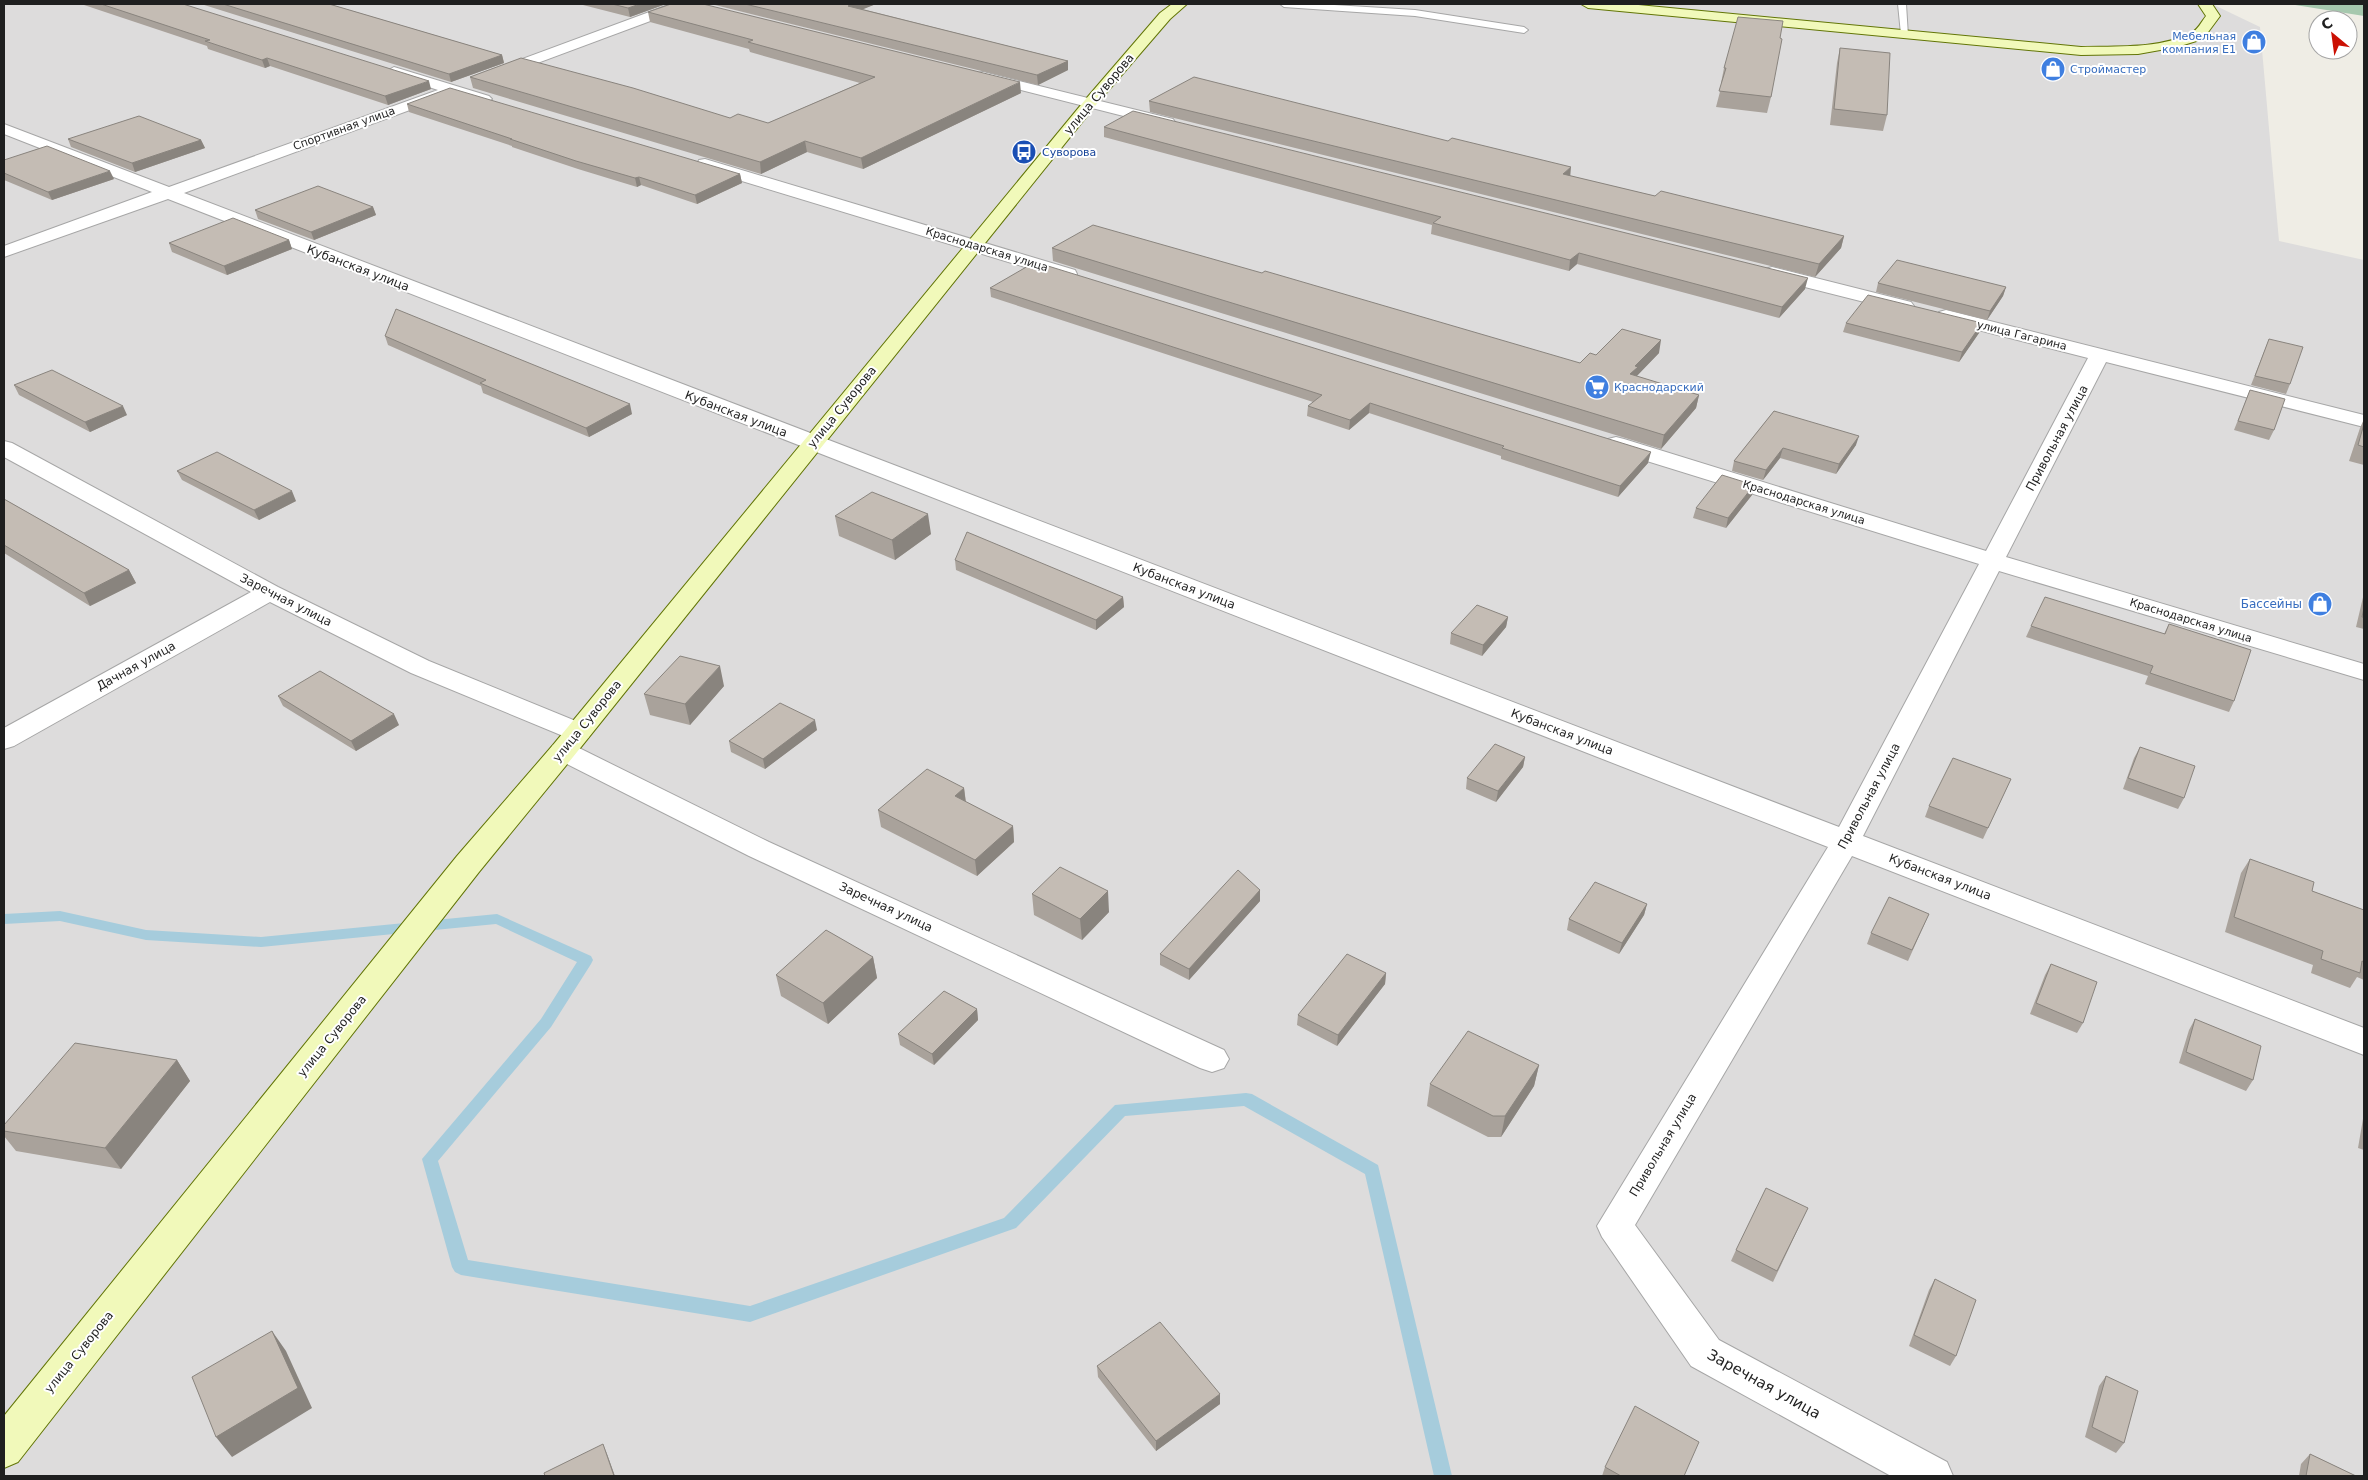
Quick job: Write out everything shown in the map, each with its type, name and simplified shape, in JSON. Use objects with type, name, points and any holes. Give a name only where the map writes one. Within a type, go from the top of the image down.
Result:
[{"type":"street","name":"улица Суворова","points":[[4,1448],[468,864],[976,245],[1090,103],[1165,16],[1180,4]]},
{"type":"street","points":[[1588,4],[2081,51],[2138,50],[2172,44],[2198,36],[2213,16],[2205,4]]},
{"type":"street","name":"Спортивная улица","points":[[4,252],[690,5]]},
{"type":"street","points":[[378,66],[500,103]]},
{"type":"street","points":[[966,72],[1187,127]]},
{"type":"street","name":"Кубанская улица","points":[[4,129],[165,193],[2364,1042]]},
{"type":"street","name":"Краснодарская улица","points":[[690,160],[1090,280]]},
{"type":"street","name":"улица Гагарина","points":[[1754,268],[2364,421]]},
{"type":"street","name":"Привольная улица","points":[[1615,1226],[1846,841],[2100,354]]},
{"type":"street","name":"Краснодарская улица","points":[[1594,437],[1993,561],[2364,672]]},
{"type":"street","name":"Заречная улица","points":[[4,448],[269,592],[570,741],[759,849],[1212,1059]]},
{"type":"street","name":"Дачная улица","points":[[4,740],[269,592]]},
{"type":"street","name":"Заречная улица","points":[[1615,1226],[1704,1353],[1932,1476]]},
{"type":"lane","points":[[1284,4],[1415,13],[1524,30]]},
{"type":"lane","points":[[1902,4],[1905,34]]},
{"type":"shaded area","points":[[4,4],[2212,4],[2260,27],[2279,241],[2364,260],[2364,1476],[4,1476]]},
{"type":"green space","points":[[2289,4],[2364,4],[2364,16],[2358,15],[2358,10],[2326,10]]},
{"type":"building","points":[[101,4],[183,4],[429,81],[385,96],[267,58],[262,60],[205,41],[210,40]]},
{"type":"building","points":[[223,4],[329,4],[502,55],[449,74]]},
{"type":"building","points":[[612,4],[640,4],[628,8]]},
{"type":"building","points":[[671,4],[703,4],[1020,82],[861,158],[805,141],[760,162],[470,77],[521,58],[633,88],[730,118],[738,114],[768,123],[875,77],[748,42],[753,40],[648,12]]},
{"type":"building","points":[[745,4],[853,4],[848,6],[1068,61],[1037,75]]},
{"type":"building","points":[[1738,17],[1783,21],[1780,38],[1782,39],[1771,97],[1719,91]]},
{"type":"building","points":[[1840,48],[1890,53],[1887,115],[1834,109]]},
{"type":"building","points":[[1194,77],[1448,141],[1452,138],[1571,167],[1563,174],[1655,196],[1661,191],[1844,236],[1819,264],[1149,101]]},
{"type":"building","points":[[450,88],[740,174],[695,195],[639,177],[635,178],[576,161],[407,104]]},
{"type":"building","points":[[1133,111],[1808,278],[1782,307],[1579,253],[1570,260],[1433,223],[1441,217],[1104,127]]},
{"type":"building","points":[[139,116],[201,140],[132,163],[68,139]]},
{"type":"building","points":[[47,146],[110,171],[48,192],[4,173],[4,160]]},
{"type":"building","points":[[318,186],[373,207],[311,232],[255,210]]},
{"type":"building","points":[[233,218],[289,240],[224,266],[169,243]]},
{"type":"building","points":[[1093,225],[1262,273],[1265,271],[1580,363],[1590,353],[1596,355],[1622,329],[1661,340],[1635,366],[1638,367],[1630,374],[1699,395],[1664,435],[1052,248]]},
{"type":"building","points":[[1897,260],[2006,287],[1990,311],[1878,283]]},
{"type":"building","points":[[1035,262],[1651,452],[1620,486],[1370,403],[1350,420],[1308,406],[1322,395],[990,288]]},
{"type":"building","points":[[1868,295],[1982,323],[1962,352],[1846,323]]},
{"type":"building","points":[[396,309],[630,404],[586,428],[480,383],[486,380],[385,336]]},
{"type":"building","points":[[2269,339],[2303,347],[2290,384],[2255,376]]},
{"type":"building","points":[[52,370],[123,406],[85,422],[14,385]]},
{"type":"building","points":[[2250,390],[2285,399],[2274,430],[2238,421]]},
{"type":"building","points":[[1774,411],[1859,436],[1839,464],[1783,448],[1766,470],[1734,461]]},
{"type":"building","points":[[2364,424],[2364,447],[2358,445]]},
{"type":"building","points":[[217,452],[292,491],[254,510],[177,471]]},
{"type":"building","points":[[1722,475],[1754,485],[1728,518],[1696,508]]},
{"type":"building","points":[[872,492],[928,514],[892,540],[835,516]]},
{"type":"building","points":[[4,499],[129,570],[84,593],[4,545]]},
{"type":"building","points":[[967,532],[1123,597],[1096,620],[955,560]]},
{"type":"building","points":[[2045,597],[2165,634],[2169,624],[2251,650],[2234,701],[2150,673],[2153,666],[2031,626]]},
{"type":"building","points":[[1477,605],[1508,617],[1483,645],[1451,633]]},
{"type":"building","points":[[680,656],[720,666],[685,704],[644,694]]},
{"type":"building","points":[[320,671],[394,714],[351,741],[278,696]]},
{"type":"building","points":[[780,703],[815,720],[763,759],[729,741]]},
{"type":"building","points":[[1495,744],[1525,757],[1498,791],[1467,778]]},
{"type":"building","points":[[2140,747],[2195,766],[2184,798],[2128,778]]},
{"type":"building","points":[[1953,758],[2011,779],[1988,828],[1929,806]]},
{"type":"building","points":[[927,769],[964,788],[955,796],[1013,826],[975,860],[878,810]]},
{"type":"building","points":[[2250,859],[2314,882],[2312,891],[2364,910],[2364,962],[2362,961],[2360,973],[2321,959],[2323,951],[2234,917]]},
{"type":"building","points":[[1060,867],[1108,891],[1080,919],[1032,894]]},
{"type":"building","points":[[1238,870],[1260,890],[1189,969],[1160,954]]},
{"type":"building","points":[[1595,882],[1647,904],[1622,943],[1569,919]]},
{"type":"building","points":[[1889,897],[1929,914],[1912,950],[1871,933]]},
{"type":"building","points":[[826,930],[873,957],[823,1003],[776,975]]},
{"type":"building","points":[[1347,954],[1386,973],[1338,1035],[1298,1015]]},
{"type":"building","points":[[2051,964],[2097,982],[2083,1023],[2036,1003]]},
{"type":"building","points":[[944,991],[977,1009],[932,1054],[898,1034]]},
{"type":"building","points":[[2195,1019],[2261,1046],[2253,1080],[2186,1052]]},
{"type":"building","points":[[1468,1031],[1539,1065],[1505,1116],[1493,1116],[1430,1084]]},
{"type":"building","points":[[75,1043],[177,1060],[105,1148],[4,1131],[4,1125]]},
{"type":"building","points":[[1766,1188],[1808,1208],[1777,1271],[1736,1250]]},
{"type":"building","points":[[1935,1279],[1976,1300],[1956,1356],[1914,1335]]},
{"type":"building","points":[[1160,1322],[1220,1394],[1156,1441],[1097,1366]]},
{"type":"building","points":[[272,1331],[298,1388],[216,1437],[192,1377]]},
{"type":"building","points":[[2106,1376],[2138,1391],[2124,1443],[2092,1427]]},
{"type":"building","points":[[1635,1406],[1699,1442],[1684,1476],[1621,1476],[1605,1467]]},
{"type":"building","points":[[603,1444],[614,1476],[545,1476],[544,1473]]},
{"type":"building","points":[[2310,1454],[2356,1476],[2306,1476]]},
{"type":"waterway","points":[[4,919],[60,916],[146,935],[261,942],[497,919],[586,960],[546,1023],[430,1159],[461,1267],[750,1314],[1010,1223],[1121,1110],[1246,1099],[1372,1170],[1443,1476]]},
{"type":"place","name":"Мебельная компания Е1","points":[[2254,42]]},
{"type":"place","name":"Строймастер","points":[[2053,69]]},
{"type":"place","name":"Суворова","points":[[1024,152]]},
{"type":"place","name":"Краснодарский","points":[[1597,387]]},
{"type":"place","name":"Бассейны","points":[[2320,604]]}]
